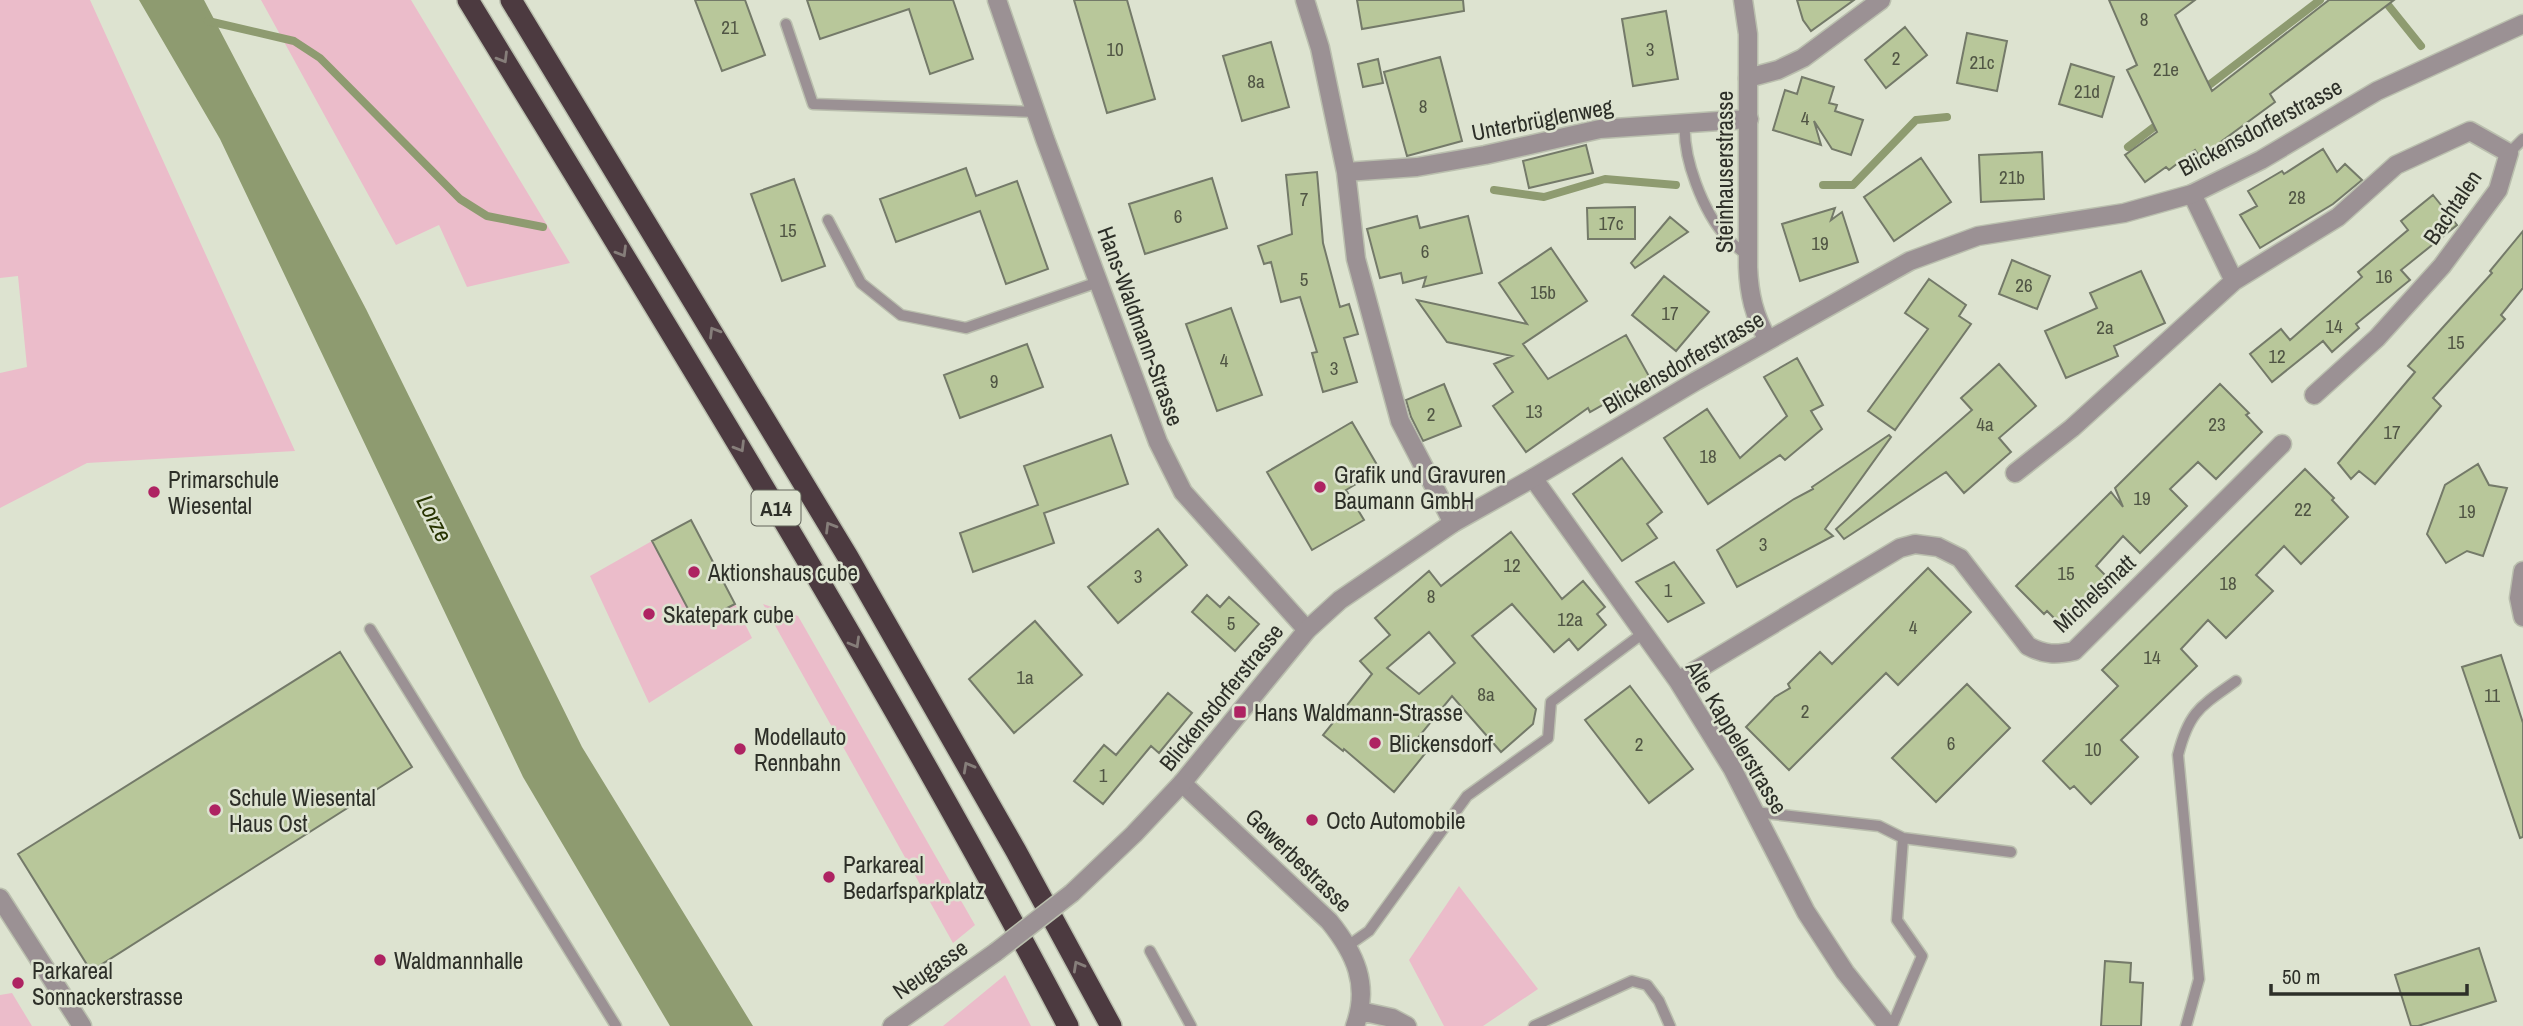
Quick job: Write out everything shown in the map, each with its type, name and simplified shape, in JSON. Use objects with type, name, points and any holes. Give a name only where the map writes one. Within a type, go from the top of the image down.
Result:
[{"type":"highway","name":"A14","points":[[468,0],[802,550],[966,838],[1068,1026]]},
{"type":"highway","name":"A14","points":[[511,0],[841,545],[1016,851],[1111,1026]]},
{"type":"street","name":"Hans-Waldmann-Strasse","points":[[997,0],[1035,112],[1157,442],[1183,492],[1307,630]]},
{"type":"street","points":[[1305,0],[1320,48],[1346,172],[1356,259],[1400,421],[1452,523]]},
{"type":"street","name":"Steinhauserstrasse","points":[[1743,0],[1748,34],[1750,299],[1768,340]]},
{"type":"street","points":[[1748,78],[1778,70],[1803,58],[1881,0]]},
{"type":"street","name":"Blickensdorferstrasse","points":[[996,952],[1072,892],[1134,834],[1182,783],[1307,630],[1340,600],[1452,523],[1910,261],[1978,236],[2124,213],[2192,194],[2261,160],[2377,91],[2523,24]]},
{"type":"street","name":"Unterbrüglenweg","points":[[1346,172],[1431,165],[1600,129],[1749,119]]},
{"type":"street","name":"Bachtalen","points":[[2015,473],[2072,428],[2234,281],[2338,217],[2396,165],[2470,131],[2509,153],[2498,190],[2442,266],[2377,338],[2314,395]]},
{"type":"street","points":[[2192,194],[2234,281]]},
{"type":"street","name":"Michelsmatt","points":[[1678,681],[1900,548],[1915,544],[1938,547],[1961,558],[2028,646],[2041,653],[2054,655],[2074,651],[2282,444]]},
{"type":"street","name":"Alte Kappelerstrasse","points":[[1533,478],[1678,681],[1732,768],[1806,912],[1845,972],[1890,1026]]},
{"type":"street","points":[[2523,571],[2519,598],[2523,617]]},
{"type":"street","name":"Gewerbestrasse","points":[[1182,783],[1329,921],[1349,945],[1360,978],[1358,1019]]},
{"type":"street","points":[[0,898],[82,1026]]},
{"type":"street","name":"Neugasse","points":[[892,1026],[996,952]]},
{"type":"street","points":[[1358,1019],[1392,1018],[1406,1026]]},
{"type":"lane","points":[[786,24],[813,104],[1035,112]]},
{"type":"lane","points":[[1685,122],[1685,146],[1695,180],[1710,213],[1727,238],[1748,256]]},
{"type":"lane","points":[[2509,153],[2523,139]]},
{"type":"lane","points":[[828,220],[861,283],[901,315],[966,328],[1098,282]]},
{"type":"lane","points":[[370,629],[616,1026]]},
{"type":"lane","points":[[1349,945],[1368,931],[1467,796],[1548,737],[1551,702],[1642,634]]},
{"type":"lane","points":[[2186,1026],[2199,979],[2178,755],[2184,729],[2200,707],[2236,681]]},
{"type":"lane","points":[[1755,812],[1879,826],[1903,838],[2011,852]]},
{"type":"lane","points":[[1890,1026],[1922,956],[1897,920],[1903,838]]},
{"type":"lane","points":[[1150,951],[1191,1026]]},
{"type":"lane","points":[[1534,1026],[1633,981],[1647,985],[1659,1001],[1670,1026]]},
{"type":"shaded area","points":[[0,0],[90,0],[295,451],[87,463],[0,508],[0,373],[27,367],[18,276],[0,278]]},
{"type":"shaded area","points":[[261,0],[411,0],[570,263],[467,287],[439,225],[396,245]]},
{"type":"shaded area","name":"Skatepark cube","points":[[652,541],[696,624],[735,604],[752,638],[649,703],[590,576]]},
{"type":"shaded area","points":[[763,604],[798,616],[975,925],[953,943]]},
{"type":"shaded area","points":[[1459,886],[1538,989],[1483,1026],[1444,1026],[1409,960]]},
{"type":"shaded area","points":[[1005,975],[1031,1026],[943,1026]]},
{"type":"shaded area","points":[[12,993],[32,1026],[0,1026],[0,995]]},
{"type":"water","name":"Lorze","points":[[139,0],[204,0],[366,309],[582,747],[753,1026],[670,1026],[523,777],[220,139]]},
{"type":"building","points":[[695,0],[745,0],[765,55],[722,71]]},
{"type":"building","points":[[807,0],[953,0],[973,59],[930,74],[909,9],[820,39]]},
{"type":"building","points":[[1074,0],[1127,0],[1155,99],[1107,113]]},
{"type":"building","points":[[1357,0],[1463,0],[1464,11],[1362,29]]},
{"type":"building","points":[[1797,0],[1854,0],[1811,31],[1803,20]]},
{"type":"building","points":[[2109,0],[2195,0],[2175,15],[2212,91],[2329,0],[2394,0],[2270,94],[2275,102],[2200,157],[2195,150],[2169,170],[2166,167],[2145,182],[2125,155],[2157,132],[2127,70],[2137,65]]},
{"type":"building","points":[[1666,11],[1678,79],[1633,86],[1622,19]]},
{"type":"building","points":[[1905,27],[1927,55],[1886,88],[1865,60]]},
{"type":"building","points":[[1967,33],[2007,41],[1997,91],[1957,83]]},
{"type":"building","points":[[1271,42],[1289,107],[1242,121],[1223,56]]},
{"type":"building","points":[[1440,57],[1462,141],[1407,156],[1384,72]]},
{"type":"building","points":[[1378,59],[1383,83],[1363,87],[1358,64]]},
{"type":"building","points":[[2071,64],[2114,77],[2102,117],[2059,104]]},
{"type":"building","points":[[1802,77],[1834,87],[1829,103],[1837,105],[1835,111],[1863,120],[1851,155],[1832,149],[1814,121],[1821,145],[1773,130],[1785,90],[1797,94]]},
{"type":"building","points":[[1586,145],[1593,173],[1529,188],[1523,161]]},
{"type":"building","points":[[2323,149],[2337,172],[2345,164],[2362,180],[2333,204],[2260,248],[2240,215],[2257,206],[2248,191],[2282,171],[2284,174]]},
{"type":"building","points":[[2042,152],[2044,199],[1981,202],[1979,155]]},
{"type":"building","points":[[1921,158],[1951,202],[1894,241],[1864,197]]},
{"type":"building","points":[[966,168],[976,196],[1017,181],[1048,269],[1006,284],[980,211],[896,242],[880,199]]},
{"type":"building","points":[[1317,172],[1323,243],[1340,307],[1349,304],[1358,334],[1344,338],[1357,382],[1323,392],[1312,353],[1317,352],[1300,297],[1281,302],[1271,262],[1264,264],[1258,246],[1292,234],[1286,175]]},
{"type":"building","points":[[1212,178],[1227,228],[1145,254],[1129,204]]},
{"type":"building","points":[[794,179],[825,266],[782,281],[751,194]]},
{"type":"building","points":[[2433,195],[2457,225],[2401,270],[2410,280],[2356,324],[2359,328],[2332,352],[2323,341],[2272,382],[2250,354],[2281,329],[2290,340],[2362,277],[2358,272],[2408,230],[2401,221]]},
{"type":"building","points":[[1635,207],[1635,239],[1588,239],[1587,208]]},
{"type":"building","points":[[1835,208],[1831,220],[1842,212],[1858,262],[1800,281],[1782,224]]},
{"type":"building","points":[[1417,216],[1420,228],[1468,216],[1482,273],[1423,287],[1426,277],[1403,283],[1401,273],[1380,278],[1367,229]]},
{"type":"building","points":[[1670,217],[1688,232],[1635,268],[1631,263]]},
{"type":"building","points":[[2523,231],[2523,288],[2501,315],[2505,319],[2433,398],[2441,406],[2375,484],[2359,471],[2351,479],[2338,463],[2415,372],[2408,366],[2492,273],[2490,271]]},
{"type":"building","points":[[1551,248],[1587,301],[1523,344],[1548,379],[1626,335],[1650,378],[1590,412],[1588,408],[1526,452],[1493,406],[1513,392],[1494,364],[1512,356],[1447,342],[1417,300],[1527,324],[1499,283]]},
{"type":"building","points":[[2012,260],[2050,276],[2037,309],[1999,294]]},
{"type":"building","points":[[2141,271],[2165,323],[2114,346],[2118,356],[2066,378],[2045,331],[2097,308],[2090,293]]},
{"type":"building","points":[[1664,276],[1709,312],[1676,351],[1632,315]]},
{"type":"building","points":[[1929,279],[1966,305],[1959,316],[1971,324],[1895,430],[1868,411],[1928,329],[1905,313]]},
{"type":"building","points":[[1231,308],[1262,395],[1217,411],[1186,324]]},
{"type":"building","points":[[1027,344],[1043,387],[960,418],[944,375]]},
{"type":"building","points":[[1797,358],[1823,405],[1811,411],[1822,429],[1785,460],[1780,455],[1708,504],[1664,438],[1707,409],[1740,458],[1787,416],[1764,377]]},
{"type":"building","points":[[1999,364],[2036,406],[1999,438],[2011,452],[1964,493],[1946,472],[1844,539],[1836,529],[1972,410],[1961,398]]},
{"type":"building","points":[[1444,384],[1461,426],[1423,441],[1406,400]]},
{"type":"building","points":[[2220,384],[2249,413],[2246,415],[2262,432],[2216,479],[2198,462],[2170,489],[2187,506],[2140,553],[2123,536],[2096,566],[2111,581],[2064,628],[2047,611],[2044,614],[2016,586],[2111,492],[2123,507],[2115,488]]},
{"type":"building","points":[[1352,422],[1380,470],[1346,490],[1364,520],[1312,550],[1267,472]]},
{"type":"building","points":[[1111,435],[1128,484],[1044,513],[1054,543],[973,572],[960,533],[1038,505],[1024,466]]},
{"type":"building","points":[[1889,435],[1891,437],[1825,529],[1833,536],[1737,587],[1717,550],[1813,489],[1812,487]]},
{"type":"building","points":[[1622,458],[1662,512],[1647,524],[1657,538],[1622,561],[1573,494]]},
{"type":"building","points":[[2478,464],[2489,485],[2507,488],[2483,556],[2467,551],[2446,563],[2427,534],[2445,485]]},
{"type":"building","points":[[2305,469],[2334,498],[2332,500],[2348,517],[2301,564],[2284,546],[2256,575],[2273,591],[2226,638],[2208,620],[2181,649],[2197,666],[2121,740],[2138,757],[2091,804],[2074,786],[2070,789],[2043,761],[2118,686],[2102,670]]},
{"type":"building","name":"Aktionshaus cube","points":[[691,520],[735,604],[696,624],[652,541]]},
{"type":"building","points":[[1158,529],[1187,565],[1118,623],[1088,587]]},
{"type":"building","points":[[1511,532],[1562,599],[1583,581],[1605,607],[1597,614],[1606,625],[1578,650],[1569,639],[1554,652],[1512,604],[1472,636],[1536,709],[1533,724],[1501,752],[1452,696],[1416,740],[1428,750],[1394,792],[1344,749],[1343,751],[1323,735],[1372,674],[1360,661],[1390,635],[1375,618],[1429,571],[1441,586]],"holes":[[[1429,632],[1455,663],[1419,694],[1387,668]]]},
{"type":"building","points":[[1674,562],[1704,603],[1668,622],[1636,582]]},
{"type":"building","points":[[1928,568],[1971,612],[1898,685],[1886,673],[1789,770],[1746,727],[1775,697],[1790,688],[1788,684],[1820,652],[1832,664]]},
{"type":"building","points":[[1207,595],[1220,607],[1229,597],[1259,624],[1235,651],[1192,612]]},
{"type":"building","points":[[1035,621],[1082,675],[1014,733],[969,679]]},
{"type":"building","name":"Schule Wiesental Haus Ost","points":[[340,652],[412,767],[91,971],[18,854]]},
{"type":"building","points":[[2501,655],[2523,723],[2523,837],[2520,838],[2462,667]]},
{"type":"building","points":[[1967,684],[2010,728],[1936,802],[1892,758]]},
{"type":"building","points":[[1630,686],[1693,769],[1649,803],[1585,720]]},
{"type":"building","points":[[1168,693],[1192,713],[1159,753],[1151,746],[1103,804],[1074,781],[1104,745],[1116,755]]},
{"type":"building","points":[[2479,948],[2496,1001],[2411,1026],[2395,975]]},
{"type":"building","points":[[2105,961],[2131,963],[2130,982],[2143,983],[2141,1026],[2101,1026]]},
{"type":"waterway","points":[[2200,92],[2320,0]]},
{"type":"waterway","points":[[2384,0],[2421,46]]},
{"type":"waterway","points":[[208,21],[294,41],[320,58],[460,199],[487,216],[543,227]]},
{"type":"waterway","points":[[1823,185],[1853,185],[1916,120],[1947,117]]},
{"type":"waterway","points":[[2128,147],[2162,121]]},
{"type":"waterway","points":[[1494,190],[1544,197],[1605,179],[1676,185]]},
{"type":"place","name":"Grafik und Gravuren Baumann GmbH","points":[[1320,487]]},
{"type":"place","name":"Primarschule Wiesental","points":[[154,492]]},
{"type":"place","name":"Aktionshaus cube","points":[[694,572]]},
{"type":"place","name":"Skatepark cube","points":[[649,614]]},
{"type":"place","name":"Hans Waldmann-Strasse","points":[[1240,712]]},
{"type":"place","name":"Blickensdorf","points":[[1375,743]]},
{"type":"place","name":"Modellauto Rennbahn","points":[[740,749]]},
{"type":"place","name":"Schule Wiesental Haus Ost","points":[[215,810]]},
{"type":"place","name":"Octo Automobile","points":[[1312,820]]},
{"type":"place","name":"Parkareal Bedarfsparkplatz","points":[[829,877]]},
{"type":"place","name":"Waldmannhalle","points":[[380,960]]},
{"type":"place","name":"Parkareal Sonnackerstrasse","points":[[18,983]]}]
